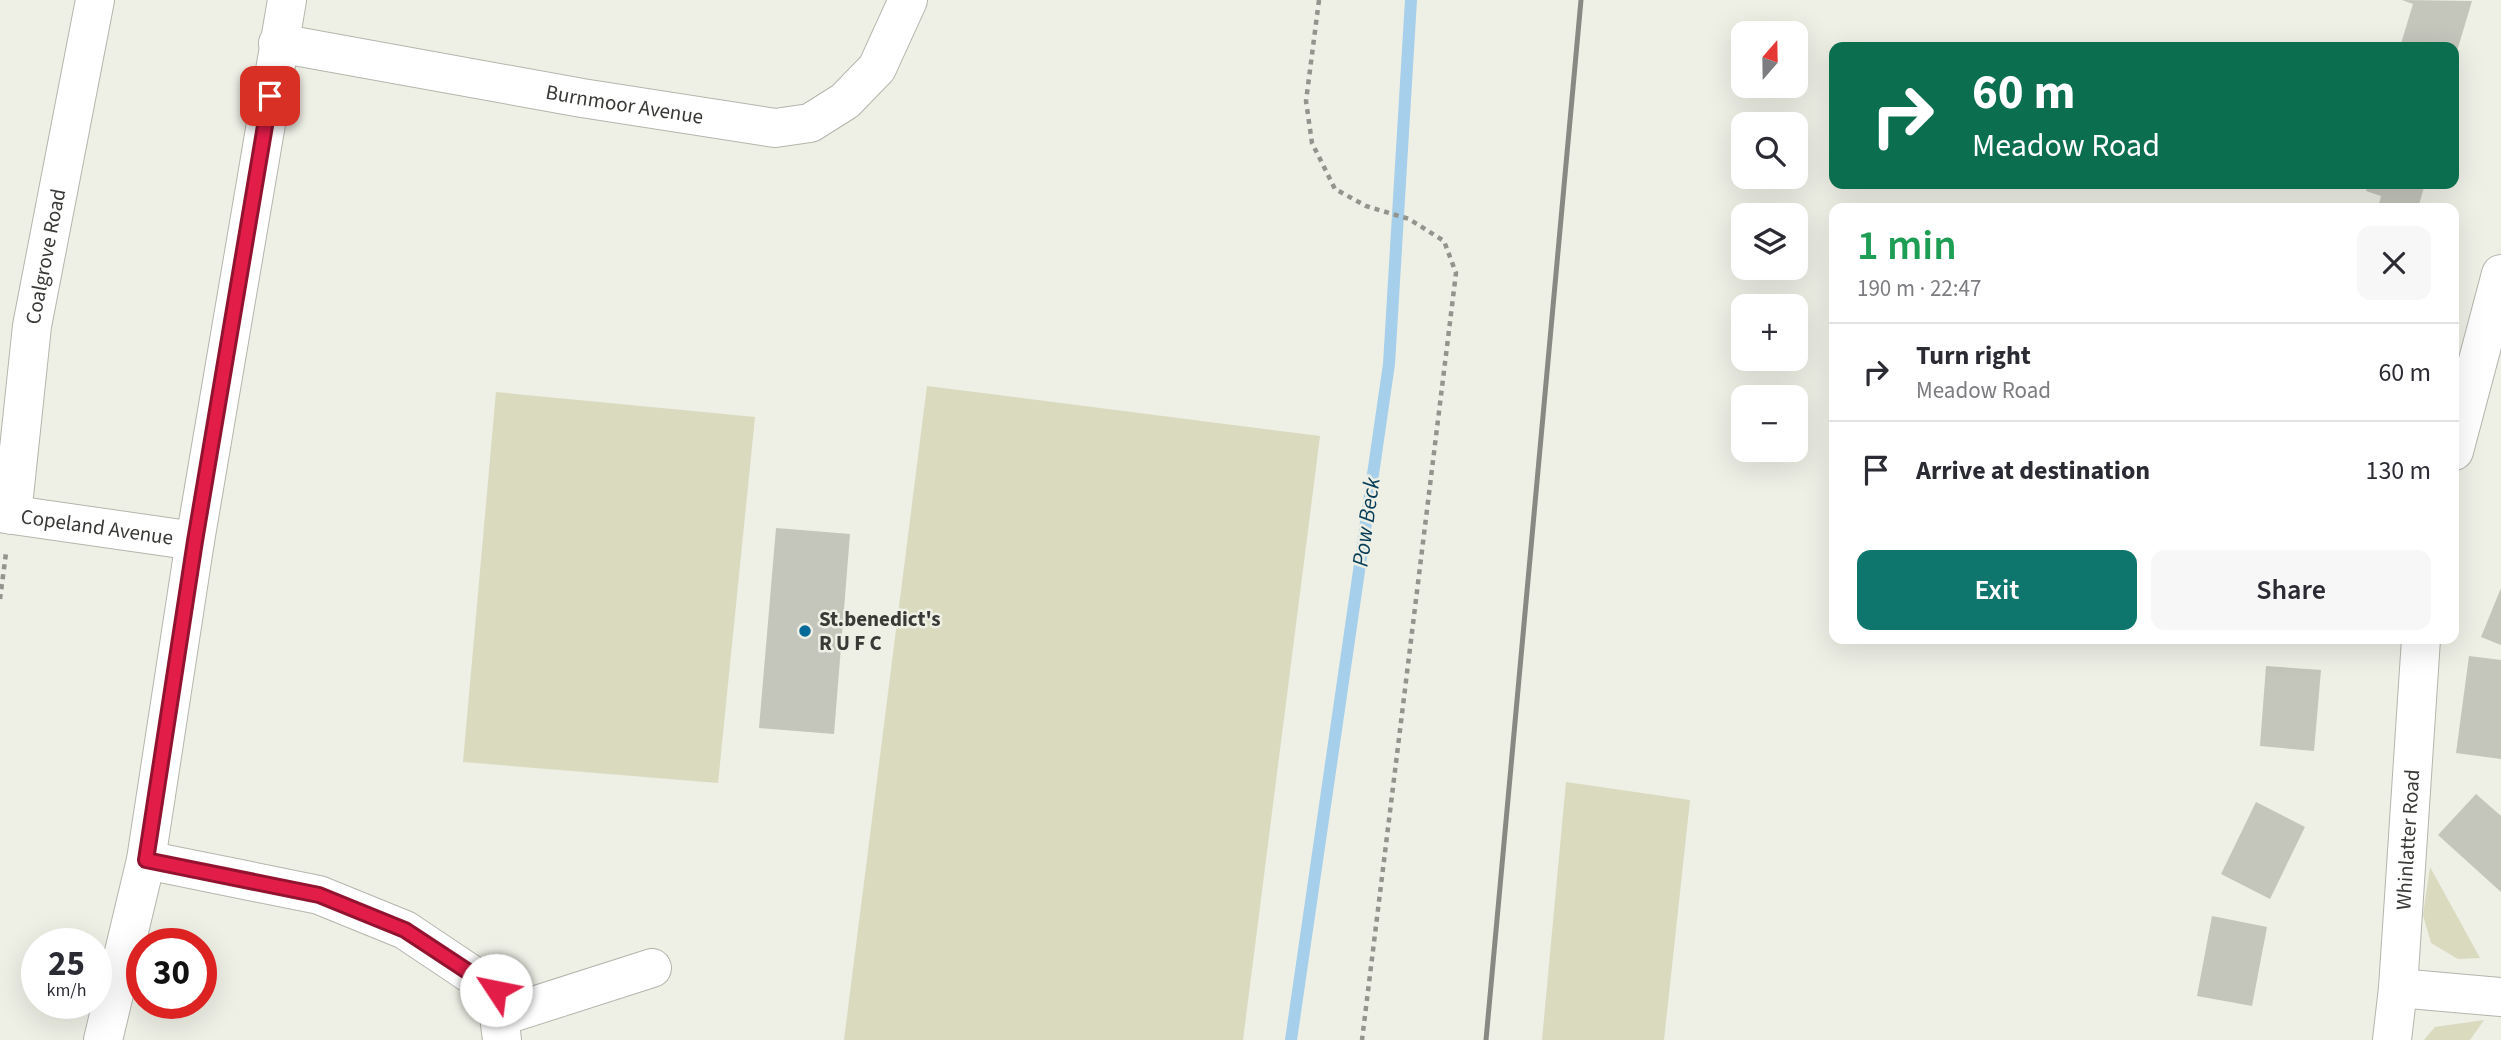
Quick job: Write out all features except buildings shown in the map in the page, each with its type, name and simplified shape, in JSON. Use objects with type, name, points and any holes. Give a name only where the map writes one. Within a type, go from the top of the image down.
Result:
[{"type":"street","name":"Coalgrove Road","points":[[6,514],[32,326],[95,0]]},
{"type":"street","points":[[103,1040],[146,860],[195,541],[287,0]]},
{"type":"street","name":"Burnmoor Avenue","points":[[278,43],[775,128],[810,122],[845,101],[877,68],[908,0]]},
{"type":"street","points":[[2459,432],[2501,274]]},
{"type":"street","name":"Copeland Avenue","points":[[6,514],[195,541]]},
{"type":"street","name":"Whinlatter Road","points":[[2392,1040],[2398,988],[2421,644]]},
{"type":"street","points":[[146,860],[319,895],[405,930],[496,990],[501,1029],[652,968]]},
{"type":"street","points":[[2398,988],[2501,997]]},
{"type":"path","points":[[1319,0],[1306,101],[1312,143],[1335,189],[1366,206],[1409,219],[1444,241],[1456,274],[1362,1040]]},
{"type":"green space","points":[[927,386],[1320,436],[1243,1040],[844,1040]]},
{"type":"green space","points":[[496,392],[755,417],[718,783],[463,762]]},
{"type":"green space","points":[[1566,782],[1690,800],[1664,1040],[1542,1040]]},
{"type":"green space","points":[[2430,867],[2480,958],[2458,959],[2431,943],[2423,915]]},
{"type":"green space","points":[[2484,1020],[2470,1040],[2424,1040],[2435,1027]]},
{"type":"waterway","name":"Pow Beck","points":[[1291,1040],[1389,364],[1411,0]]},
{"type":"railway","points":[[1486,1040],[1581,0]]},
{"type":"place","name":"St.benedict's R U F C","points":[[805,631]]},
{"type":"route","points":[[270,96],[195,541],[146,860],[319,895],[405,930],[496,990]]}]
